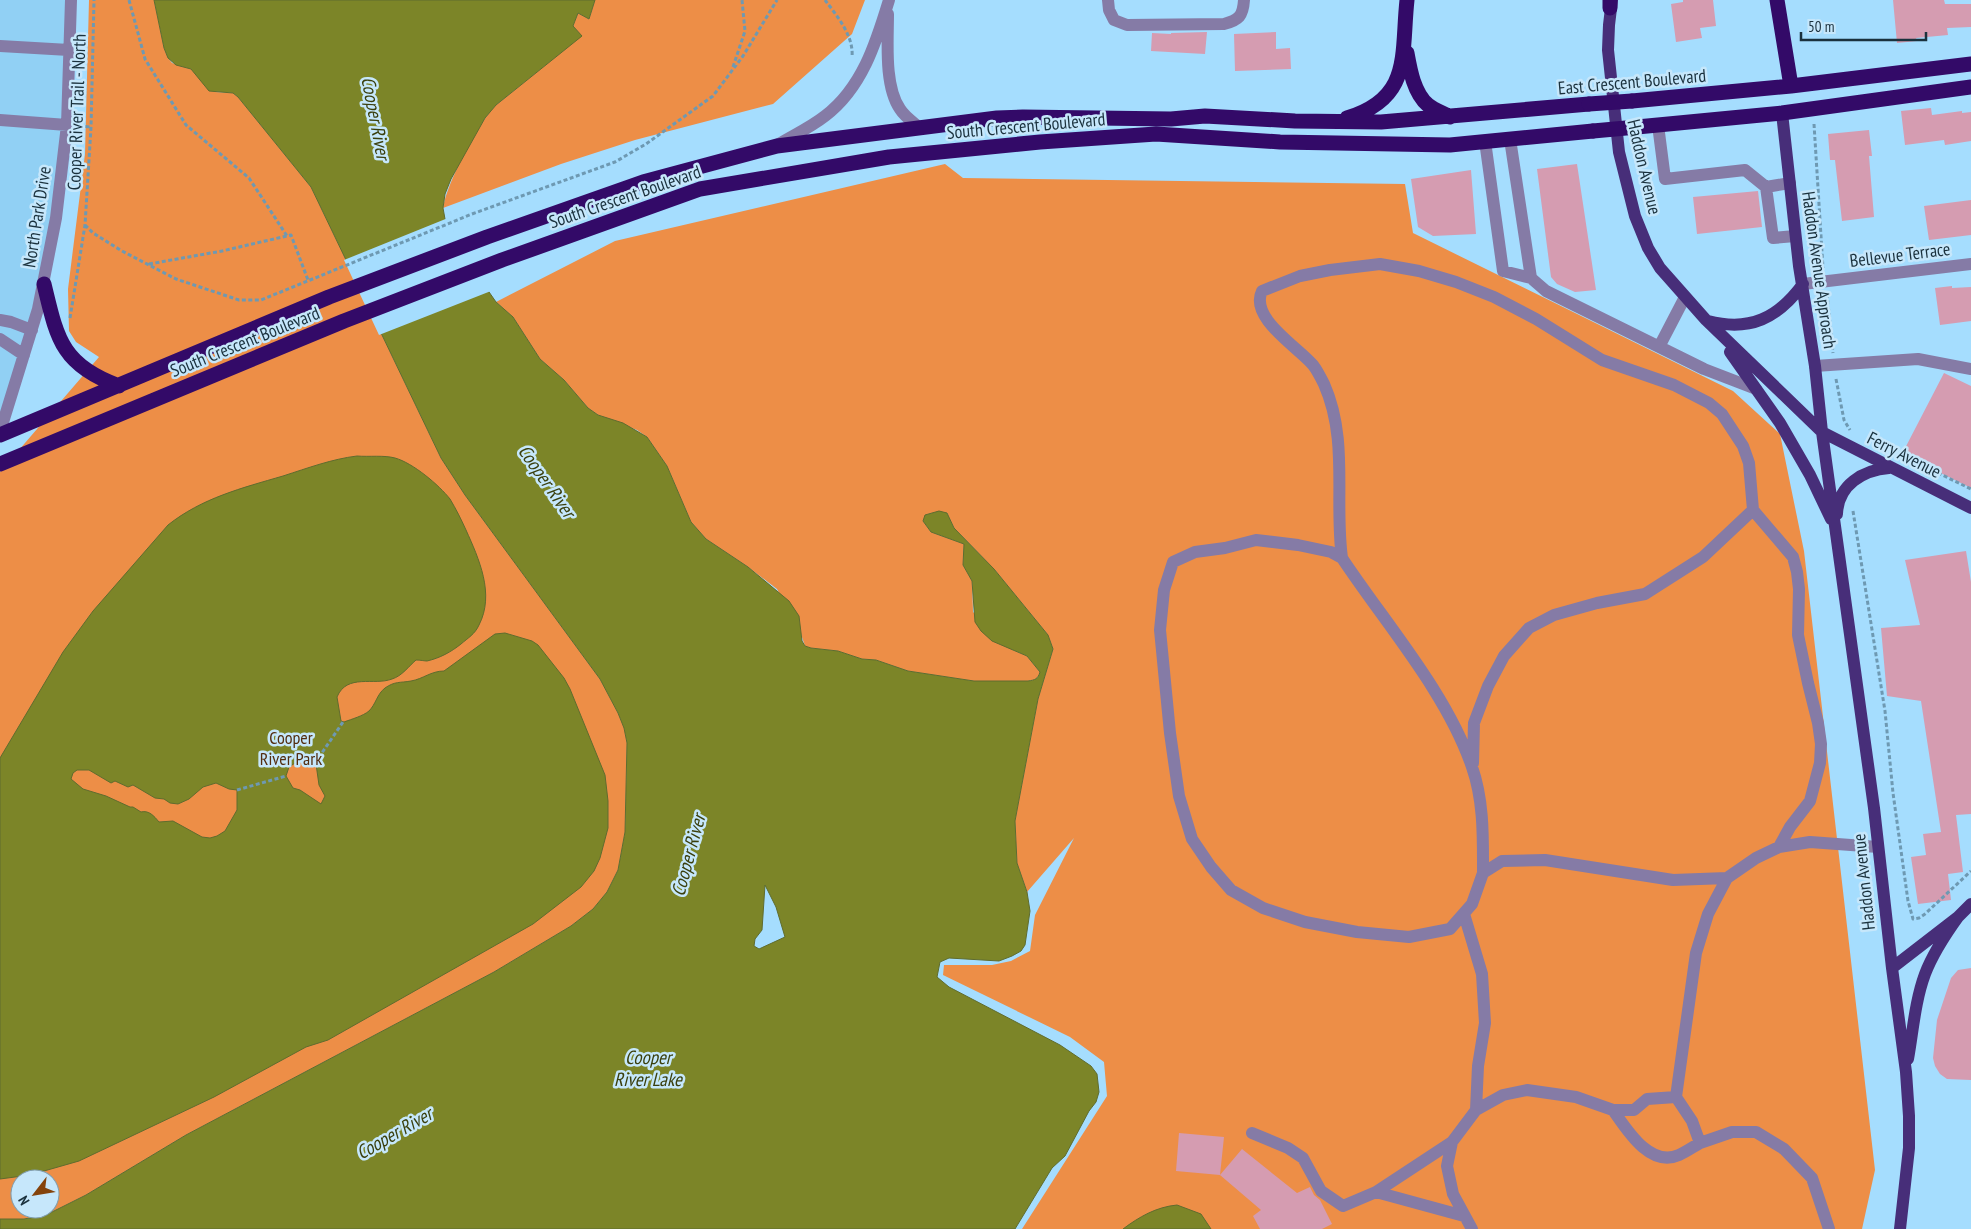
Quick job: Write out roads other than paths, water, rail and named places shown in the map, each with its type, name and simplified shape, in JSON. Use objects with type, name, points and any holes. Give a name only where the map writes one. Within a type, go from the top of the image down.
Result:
[{"type":"highway","points":[[1336,121],[1364,112],[1389,94],[1397,81],[1402,67],[1407,0]]},
{"type":"highway","points":[[1777,0],[1791,86]]},
{"type":"highway","points":[[1404,36],[1410,71],[1422,99],[1430,106],[1451,117]]},
{"type":"highway","name":"East Crescent Boulevard","points":[[1295,121],[1381,122],[1451,117],[1791,86],[1971,64]]},
{"type":"highway","points":[[1485,141],[1782,113],[1971,86]]},
{"type":"highway","name":"South Crescent Boulevard","points":[[0,434],[329,297],[487,237],[642,182],[777,146],[1022,117],[1171,119],[1206,116],[1295,121]]},
{"type":"highway","name":"South Crescent Boulevard","points":[[0,464],[344,321],[502,260],[700,189],[889,157],[1040,142],[1156,134],[1262,141],[1450,145],[1485,141]]},
{"type":"highway","points":[[44,284],[55,327],[64,348],[77,364],[100,379],[119,386]]},
{"type":"main road","name":"Haddon Avenue","points":[[1611,3],[1608,42],[1619,152],[1627,187],[1648,248],[1660,268],[1706,320],[1822,432],[1837,532],[1906,1072],[1909,1148],[1900,1229]]},
{"type":"main road","name":"Haddon Avenue Approach","points":[[1782,113],[1822,432]]},
{"type":"main road","points":[[1706,320],[1726,326],[1744,325],[1763,319],[1778,311],[1793,298],[1802,284]]},
{"type":"main road","name":"Haddon Avenue","points":[[1706,320],[1780,423],[1810,475],[1837,532]]},
{"type":"main road","name":"Ferry Avenue","points":[[1822,432],[1971,508]]},
{"type":"main road","points":[[1837,532],[1837,511],[1842,496],[1849,485],[1870,470],[1890,468]]},
{"type":"main road","points":[[1892,968],[1966,911]]},
{"type":"main road","points":[[1906,1072],[1924,975],[1936,951],[1966,911]]},
{"type":"street","name":"North Park Drive","points":[[0,434],[44,284],[56,218],[67,125],[70,0]]},
{"type":"street","points":[[889,0],[888,55],[892,94],[899,108],[920,128]]},
{"type":"street","points":[[777,146],[825,116],[849,93],[870,56],[889,0]]},
{"type":"street","points":[[1108,0],[1109,10],[1114,20],[1127,25],[1224,24],[1236,21],[1244,10],[1244,0]]},
{"type":"street","points":[[0,46],[69,50]]},
{"type":"street","points":[[0,120],[67,125]]},
{"type":"street","points":[[1658,125],[1665,179],[1745,170],[1766,187],[1773,238],[1796,236]]},
{"type":"street","points":[[1510,139],[1531,278]]},
{"type":"street","points":[[1485,141],[1503,271],[1531,278],[1546,291],[1659,347],[1704,369],[1756,389]]},
{"type":"street","points":[[1766,187],[1790,183]]},
{"type":"street","points":[[1342,558],[1339,508],[1341,471],[1333,410],[1324,384],[1313,365],[1271,325],[1260,307],[1259,297],[1262,291],[1300,276],[1330,270],[1380,264],[1419,271],[1456,282],[1494,297],[1536,319],[1602,360],[1674,385],[1710,403],[1722,414],[1743,446],[1751,474],[1753,510],[1793,557],[1798,572],[1798,635],[1818,723],[1821,744],[1820,763],[1810,801],[1790,827],[1779,847]]},
{"type":"street","name":"Bellevue Terrace","points":[[1802,284],[1971,264]]},
{"type":"street","points":[[1659,347],[1685,297]]},
{"type":"street","points":[[0,320],[32,330]]},
{"type":"street","points":[[0,339],[24,355]]},
{"type":"street","points":[[1815,366],[1918,360],[1971,369]]},
{"type":"street","points":[[1473,768],[1474,723],[1504,656],[1529,628],[1554,615],[1597,603],[1645,594],[1703,557],[1753,510]]},
{"type":"street","points":[[1256,540],[1298,545],[1331,552],[1342,558],[1422,672],[1454,725],[1473,768],[1482,813],[1483,873],[1472,904],[1450,929],[1409,937],[1357,932],[1305,922],[1263,908],[1231,890],[1210,867],[1192,839],[1179,796],[1170,733],[1160,630],[1164,590],[1173,562],[1195,552],[1225,548],[1256,540]]},
{"type":"street","points":[[1700,1143],[1692,1121],[1676,1097],[1696,953],[1708,914],[1727,878],[1756,858],[1779,847],[1810,842],[1878,847]]},
{"type":"street","points":[[1483,873],[1502,861],[1546,860],[1673,880],[1727,878]]},
{"type":"street","points":[[1464,914],[1482,974],[1485,1023],[1478,1066],[1476,1110]]},
{"type":"street","points":[[1252,1133],[1288,1148],[1303,1158],[1321,1191],[1343,1206],[1376,1192],[1452,1142],[1476,1110],[1503,1095],[1527,1090],[1576,1097],[1613,1110],[1634,1110],[1647,1099],[1676,1097]]},
{"type":"street","points":[[1613,1110],[1640,1145],[1661,1157],[1678,1156],[1700,1143],[1732,1132],[1756,1132],[1784,1148],[1812,1178],[1830,1229]]},
{"type":"street","points":[[1452,1142],[1447,1166],[1453,1194],[1472,1229]]},
{"type":"street","points":[[1376,1192],[1464,1216]]},
{"type":"water","name":"Cooper River Lake","points":[[154,0],[595,0],[589,19],[578,13],[573,26],[582,36],[496,105],[485,118],[451,179],[445,194],[443,208],[445,219],[457,246],[496,302],[513,317],[540,359],[564,380],[588,408],[598,415],[623,423],[647,437],[667,466],[691,522],[706,539],[748,567],[789,601],[799,616],[802,641],[805,646],[838,651],[862,659],[876,660],[908,671],[974,681],[1028,681],[1037,678],[1040,672],[1027,656],[992,641],[981,631],[975,622],[972,581],[963,565],[964,544],[931,532],[923,521],[925,515],[939,511],[947,513],[954,528],[994,569],[1048,635],[1053,649],[1038,699],[1015,821],[1017,863],[1027,892],[1030,911],[1025,945],[1021,951],[999,961],[949,958],[940,962],[937,977],[949,987],[1060,1045],[1091,1066],[1097,1074],[1099,1092],[1096,1102],[1089,1111],[1065,1156],[1052,1168],[1015,1229],[0,1229],[0,1219],[60,1219],[60,1208],[86,1195],[186,1135],[494,972],[571,926],[593,909],[607,892],[618,870],[625,832],[627,743],[618,713],[600,679],[465,495],[441,458],[311,187],[238,97],[233,93],[209,91],[191,69],[176,65],[168,58],[164,48]],"holes":[[[765,885],[776,907],[785,937],[759,949],[754,946],[755,939],[762,930]]]},
{"type":"water","name":"Cooper River Park","points":[[357,456],[395,458],[417,469],[433,481],[450,499],[466,530],[480,565],[486,601],[484,613],[475,631],[449,652],[427,661],[416,660],[396,678],[347,685],[337,697],[341,721],[354,719],[369,711],[380,693],[395,683],[415,680],[435,672],[444,671],[495,634],[505,633],[532,641],[538,645],[564,678],[570,689],[605,775],[608,801],[608,828],[600,858],[594,871],[581,887],[533,924],[328,1040],[306,1047],[214,1097],[79,1161],[51,1169],[10,1169],[10,1178],[0,1179],[0,758],[63,652],[93,611],[168,525],[195,508],[223,495],[320,464]],"holes":[[[298,761],[316,764],[319,785],[325,796],[321,804],[300,790],[293,788],[286,776],[289,767]],[[77,770],[89,770],[111,783],[115,781],[128,787],[133,785],[155,798],[178,804],[189,799],[203,787],[216,783],[229,789],[237,790],[237,810],[225,831],[210,838],[202,837],[173,821],[159,822],[149,813],[141,812],[106,796],[83,789],[71,779],[73,773]]]},
{"type":"water","points":[[1177,1205],[1201,1214],[1211,1229],[1123,1229],[1148,1213]]},
{"type":"water label","name":"Cooper River","points":[[376,118]]},
{"type":"water label","name":"Cooper River","points":[[547,481]]},
{"type":"water label","name":"Cooper River","points":[[688,855]]},
{"type":"water label","name":"Cooper River","points":[[394,1133]]}]
